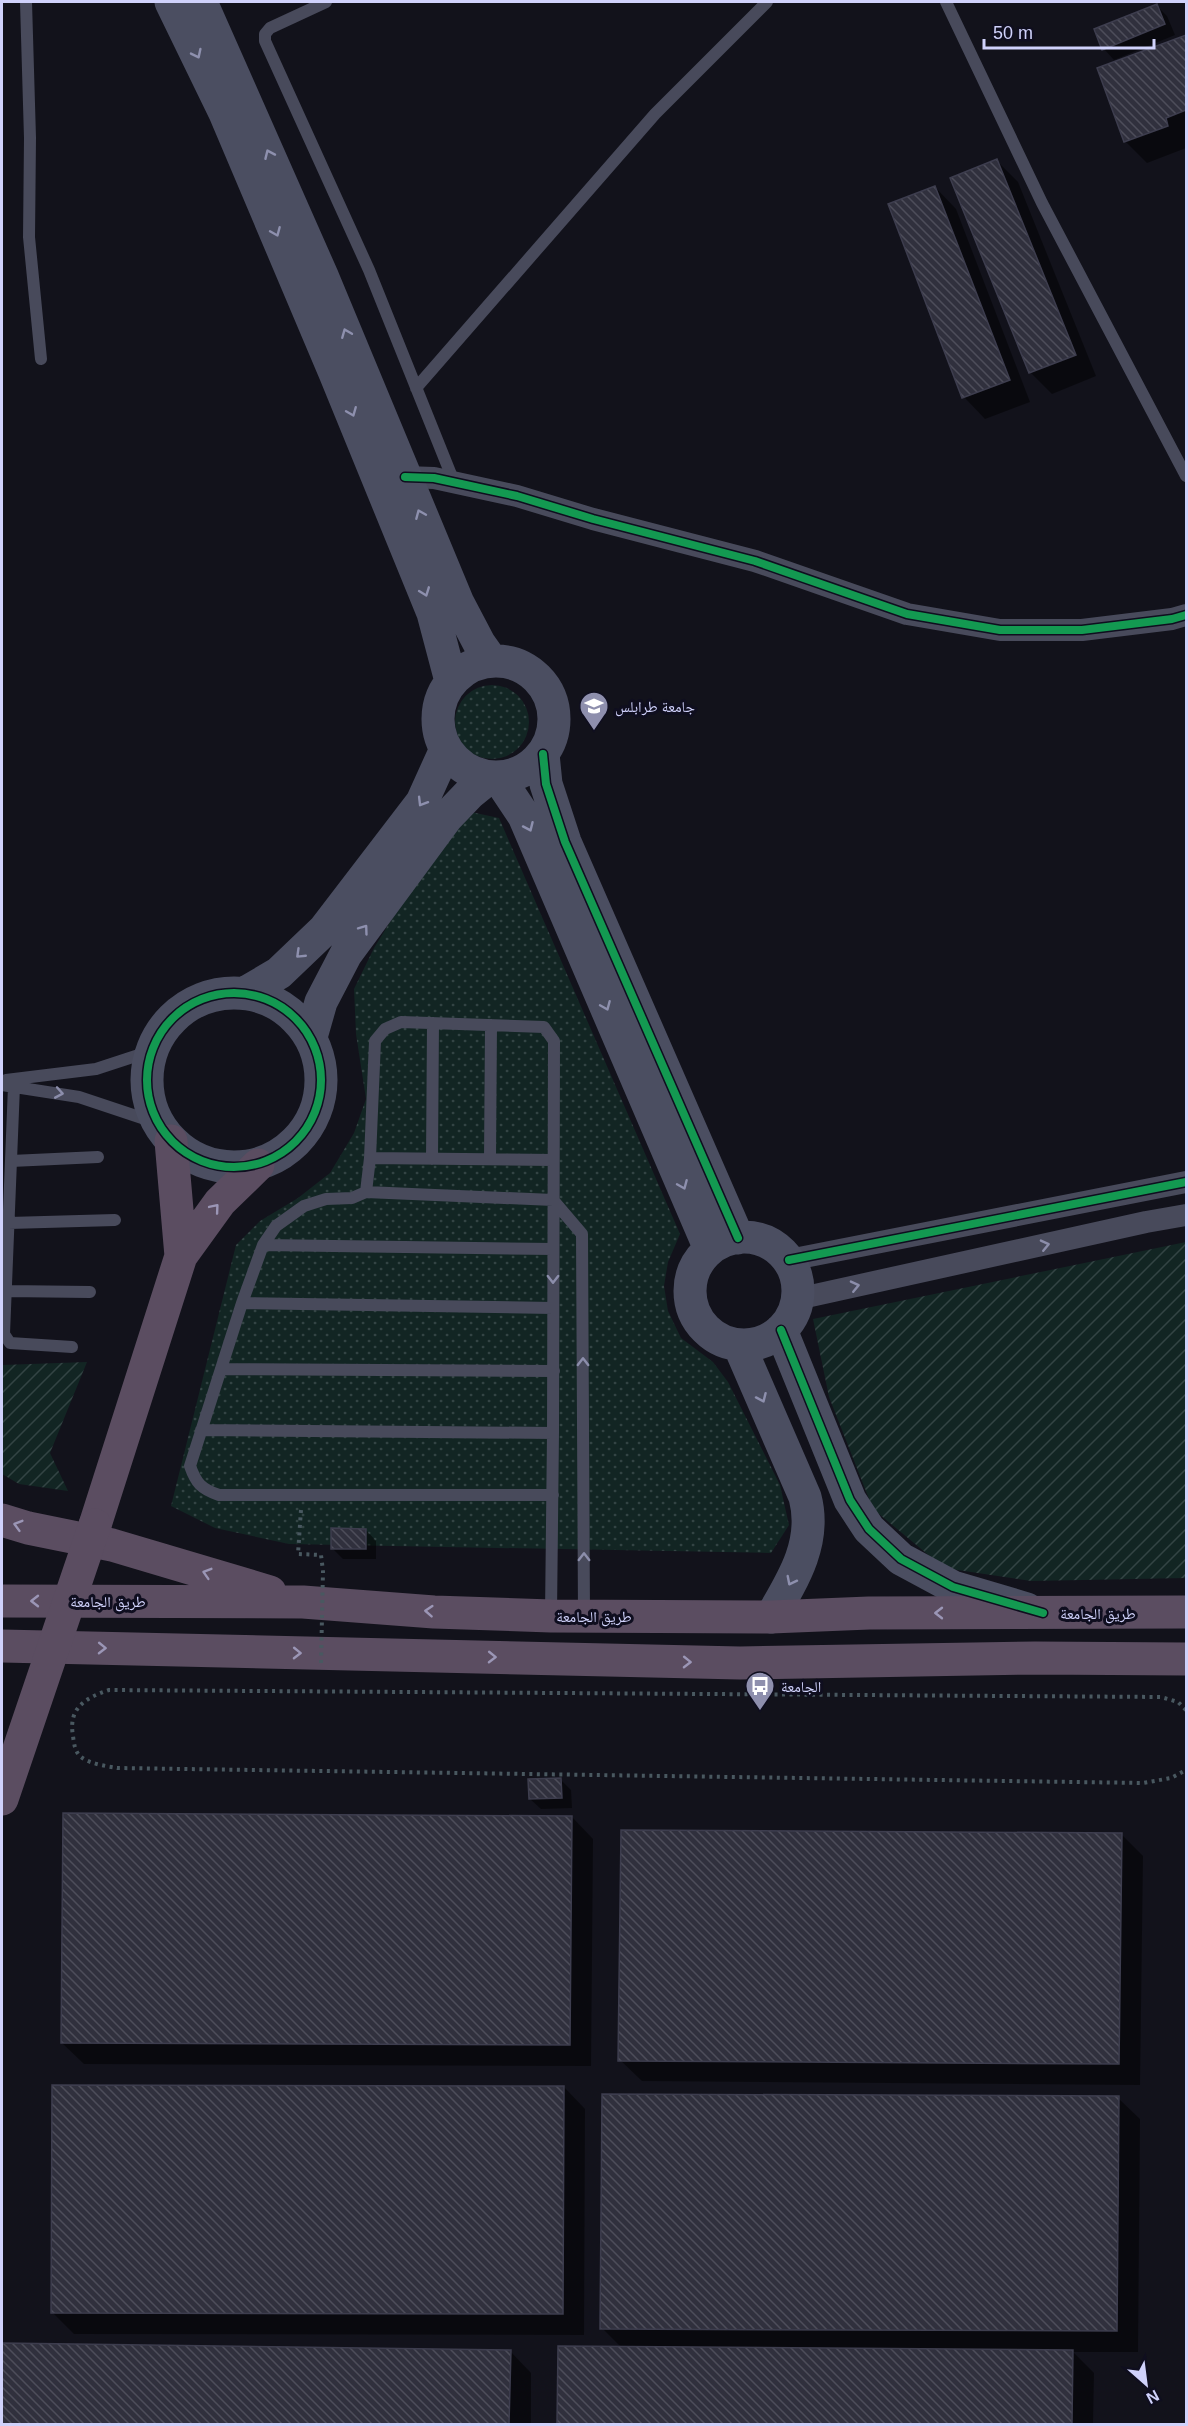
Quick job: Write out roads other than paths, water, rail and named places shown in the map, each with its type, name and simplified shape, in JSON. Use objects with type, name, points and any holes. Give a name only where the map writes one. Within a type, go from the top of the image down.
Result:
[{"type":"highway","points":[[164,1132],[182,1256]]},
{"type":"highway","points":[[2,1799],[95,1525],[182,1256],[209,1215],[258,1165]]},
{"type":"highway","points":[[2,1520],[28,1528],[112,1545],[303,1602]]},
{"type":"highway","name":"طريق الجامعة","points":[[2,1601],[303,1602],[434,1612],[551,1616],[771,1617],[869,1613],[1186,1612]]},
{"type":"highway","points":[[2,1646],[740,1663],[1035,1658],[1186,1659]]},
{"type":"street","points":[[171,2],[225,113],[336,373],[433,613],[451,681]]},
{"type":"street","points":[[201,2],[323,278],[458,603],[479,643],[491,660]]},
{"type":"street","points":[[405,477],[434,478],[517,496],[592,519],[755,561],[907,614],[1000,630],[1082,630],[1172,619],[1186,615]]},
{"type":"street","points":[[491,660],[508,661],[524,667],[537,677],[548,690],[554,706],[555,722],[552,739],[543,754],[531,766],[516,774],[494,777],[464,768],[446,749],[441,738],[438,714],[444,691],[451,681],[469,667],[491,660]]},
{"type":"street","points":[[245,993],[279,973],[324,930],[423,802],[446,749]]},
{"type":"street","points":[[543,754],[546,784],[565,842],[724,1244]]},
{"type":"street","points":[[311,1037],[321,1002],[346,954],[447,817],[469,794],[494,777]]},
{"type":"street","points":[[494,777],[524,816],[724,1244]]},
{"type":"street","points":[[221,993],[245,993],[265,998],[284,1007],[299,1020],[311,1037],[319,1058],[322,1080],[319,1103],[310,1124],[296,1142],[279,1156],[258,1165],[234,1168],[211,1165],[189,1156],[164,1132],[148,1100],[146,1075],[151,1051],[162,1030],[178,1012],[198,1000],[221,993]]},
{"type":"street","points":[[789,1260],[1186,1182]]},
{"type":"street","points":[[798,1299],[1186,1215]]},
{"type":"street","points":[[752,1238],[766,1242],[789,1260],[797,1279],[798,1299],[789,1322],[781,1330],[761,1342],[739,1345],[723,1341],[710,1333],[699,1321],[692,1306],[690,1291],[693,1275],[699,1261],[724,1244],[752,1238]]},
{"type":"street","points":[[781,1330],[850,1500],[869,1529],[901,1559],[953,1587],[1043,1613]]},
{"type":"street","points":[[739,1345],[805,1497],[808,1509],[808,1535],[800,1564],[771,1617]]},
{"type":"lane","points":[[26,2],[30,138],[29,237],[41,359]]},
{"type":"lane","points":[[326,2],[270,28],[265,34],[265,41],[369,270],[454,482]]},
{"type":"lane","points":[[416,388],[655,114],[767,2]]},
{"type":"lane","points":[[946,2],[1042,203],[1186,476]]},
{"type":"lane","points":[[366,1192],[370,1158],[375,1041],[385,1029],[401,1022],[544,1027],[554,1041],[551,1616]]},
{"type":"lane","points":[[432,1158],[433,1023]]},
{"type":"lane","points":[[490,1159],[491,1025]]},
{"type":"lane","points":[[6,1084],[96,1069],[151,1051]]},
{"type":"lane","points":[[6,1084],[79,1097],[164,1132]]},
{"type":"lane","points":[[6,1084],[11,1161],[4,1334],[10,1343],[72,1347]]},
{"type":"lane","points":[[11,1161],[98,1157]]},
{"type":"lane","points":[[370,1158],[553,1160]]},
{"type":"lane","points":[[553,1495],[219,1495],[197,1484],[190,1466],[201,1430],[263,1245],[276,1226],[304,1206],[326,1199],[352,1198],[366,1192],[553,1200],[582,1234],[584,1615]]},
{"type":"lane","points":[[9,1223],[115,1220]]},
{"type":"lane","points":[[263,1245],[553,1249]]},
{"type":"lane","points":[[6,1291],[90,1292]]},
{"type":"lane","points":[[242,1303],[553,1308]]},
{"type":"lane","points":[[221,1369],[554,1371]]},
{"type":"lane","points":[[201,1430],[553,1433]]},
{"type":"place","name":"جامعة طرابلس","points":[[594,732]]},
{"type":"place","name":"الجامعة","points":[[760,1712]]}]
